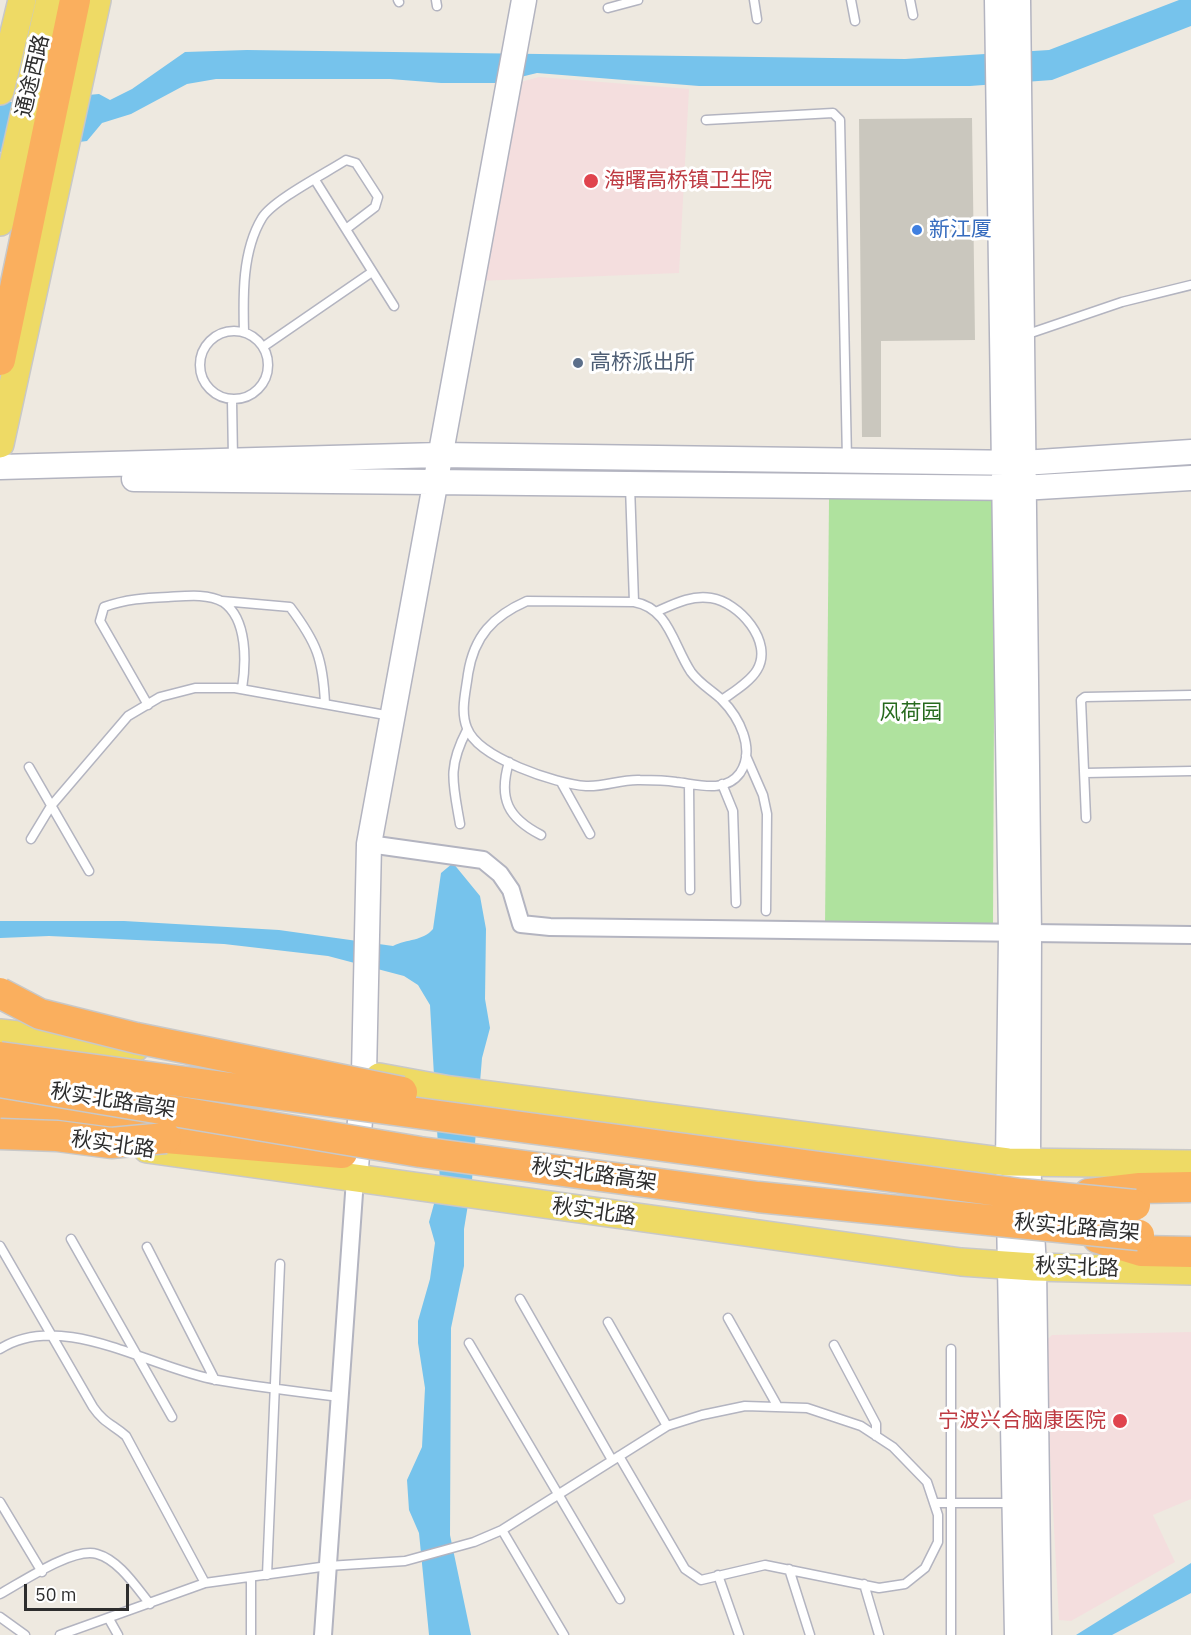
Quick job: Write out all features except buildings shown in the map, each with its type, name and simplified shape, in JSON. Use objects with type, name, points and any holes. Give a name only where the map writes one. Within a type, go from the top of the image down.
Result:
[{"type":"highway","points":[[0,360],[56,82],[75,0]]},
{"type":"highway","points":[[0,993],[40,1014],[136,1038],[411,1094],[436,1114]]},
{"type":"highway","name":"秋实北路高架","points":[[0,1058],[1058,1197],[1135,1205],[1191,1206]]},
{"type":"highway","name":"秋实北路高架","points":[[0,1082],[420,1152],[758,1197],[1139,1235],[1191,1235]]},
{"type":"highway","points":[[0,1110],[115,1125],[166,1138]]},
{"type":"highway","points":[[0,1134],[57,1136],[111,1143],[166,1138],[303,1148],[394,1159],[420,1152]]},
{"type":"highway","points":[[1058,1197],[1140,1188],[1191,1187]]},
{"type":"highway","points":[[1060,1227],[1142,1251],[1191,1252]]},
{"type":"main road","name":"通途西路","points":[[0,90],[22,0]]},
{"type":"main road","name":"通途西路","points":[[0,222],[12,167],[56,82],[50,0]]},
{"type":"main road","points":[[0,444],[62,161],[56,82],[97,0]]},
{"type":"main road","points":[[0,1033],[364,1074],[450,1090],[1018,1162],[1191,1164]]},
{"type":"main road","name":"秋实北路","points":[[0,1129],[961,1262],[1191,1271]]},
{"type":"street","points":[[323,1635],[364,1074],[369,844],[524,0]]},
{"type":"street","points":[[997,0],[1013,462],[1020,934],[1018,1162],[1039,1635]]},
{"type":"street","points":[[1013,462],[1021,336],[1018,0]]},
{"type":"street","points":[[0,467],[440,455],[1013,462],[1191,452]]},
{"type":"street","points":[[0,479],[435,480],[1013,488],[1191,478]]},
{"type":"street","points":[[369,844],[483,860],[500,874],[511,890],[521,924],[562,927],[1191,935]]},
{"type":"street","points":[[1017,1635],[1014,1503],[1022,1266]]},
{"type":"lane","points":[[608,8],[638,0]]},
{"type":"lane","points":[[754,0],[757,19]]},
{"type":"lane","points":[[851,0],[855,21]]},
{"type":"lane","points":[[910,0],[913,15]]},
{"type":"lane","points":[[705,120],[833,113],[840,120],[848,460]]},
{"type":"lane","points":[[244,332],[243,288],[252,247],[262,218],[279,202],[346,160],[356,163],[378,196],[375,207],[346,229]]},
{"type":"lane","points":[[315,180],[394,306]]},
{"type":"lane","points":[[263,347],[372,272]]},
{"type":"lane","points":[[1021,336],[1122,302],[1191,285]]},
{"type":"lane","points":[[244,332],[263,347],[268,362],[262,386],[249,397],[232,400],[216,395],[204,383],[200,359],[207,344],[220,334],[244,332]]},
{"type":"lane","points":[[232,400],[233,461]]},
{"type":"lane","points":[[630,483],[634,602]]},
{"type":"lane","points":[[148,705],[100,621],[104,607],[126,600],[196,596],[222,602],[290,607],[315,642],[324,679],[324,704]]},
{"type":"lane","points":[[658,611],[694,597],[714,598],[736,608],[758,634],[761,663],[756,673],[722,700]]},
{"type":"lane","points":[[527,601],[634,602],[647,604],[658,611],[693,674],[722,700],[736,719],[746,741],[746,756],[739,774],[722,784],[707,788],[689,784],[622,779],[605,785],[561,782],[518,768],[479,744],[467,730],[463,711],[469,670],[476,647],[490,622],[508,609],[527,601]]},
{"type":"lane","points":[[222,602],[232,611],[240,629],[246,669],[242,689]]},
{"type":"lane","points":[[31,839],[51,806],[129,716],[160,697],[195,688],[242,689],[392,717]]},
{"type":"lane","points":[[1086,818],[1081,700],[1084,697],[1191,695]]},
{"type":"lane","points":[[460,824],[452,771],[455,752],[467,730]]},
{"type":"lane","points":[[746,756],[763,795],[767,814],[766,911]]},
{"type":"lane","points":[[509,762],[504,779],[506,800],[522,825],[541,835]]},
{"type":"lane","points":[[29,767],[89,871]]},
{"type":"lane","points":[[1085,773],[1191,771]]},
{"type":"lane","points":[[561,782],[590,834]]},
{"type":"lane","points":[[689,784],[690,890]]},
{"type":"lane","points":[[722,784],[733,811],[736,903]]},
{"type":"lane","points":[[71,1239],[172,1417]]},
{"type":"lane","points":[[0,1246],[50,1335],[105,1423],[117,1428],[126,1436],[205,1583]]},
{"type":"lane","points":[[147,1247],[215,1380]]},
{"type":"lane","points":[[267,1575],[277,1388],[280,1264]]},
{"type":"lane","points":[[60,1635],[205,1583],[328,1566],[405,1561],[474,1542],[502,1530],[558,1494],[616,1458],[667,1426],[702,1415],[745,1406],[807,1408],[861,1426],[893,1447],[927,1482],[938,1515],[938,1542],[925,1568],[905,1584],[879,1588],[765,1565],[701,1580],[685,1569],[616,1458],[520,1299]]},
{"type":"lane","points":[[728,1318],[778,1407]]},
{"type":"lane","points":[[608,1322],[667,1426]]},
{"type":"lane","points":[[0,1349],[10,1343],[50,1335],[79,1338],[215,1380],[340,1397]]},
{"type":"lane","points":[[469,1343],[620,1599]]},
{"type":"lane","points":[[834,1345],[876,1424],[876,1436]]},
{"type":"lane","points":[[951,1349],[951,1635]]},
{"type":"lane","points":[[0,1502],[42,1572]]},
{"type":"lane","points":[[934,1503],[1014,1503]]},
{"type":"lane","points":[[502,1530],[564,1635]]},
{"type":"lane","points":[[0,1594],[72,1556],[96,1554],[120,1569],[150,1604]]},
{"type":"lane","points":[[789,1569],[810,1635]]},
{"type":"lane","points":[[718,1575],[739,1635]]},
{"type":"lane","points":[[251,1577],[251,1635]]},
{"type":"lane","points":[[864,1584],[879,1635]]},
{"type":"lane","points":[[0,1617],[25,1635]]},
{"type":"lane","points":[[109,1619],[118,1635]]},
{"type":"shaded area","name":"海曙高桥镇卫生院","points":[[539,77],[689,89],[679,273],[477,281],[517,83]]},
{"type":"shaded area","name":"宁波兴合脑康医院","points":[[1191,1332],[1191,1499],[1153,1515],[1175,1562],[1071,1621],[1059,1620],[1044,1343],[1052,1335]]},
{"type":"green space","name":"风荷园","points":[[829,499],[995,499],[993,927],[825,928]]},
{"type":"water","points":[[1179,0],[1191,0],[1191,26],[1052,80],[970,86],[699,86],[537,73],[496,83],[441,83],[390,79],[216,79],[187,84],[131,114],[102,123],[87,141],[0,152],[0,103],[99,94],[110,100],[132,89],[185,52],[247,50],[905,59],[1049,50]]},
{"type":"water","points":[[453,863],[480,896],[486,929],[485,999],[490,1028],[482,1058],[472,1180],[464,1229],[464,1266],[451,1328],[450,1535],[471,1635],[429,1635],[419,1533],[409,1510],[407,1480],[422,1447],[425,1388],[418,1343],[418,1321],[430,1279],[435,1243],[429,1222],[440,1182],[430,1005],[418,985],[404,976],[328,956],[224,944],[49,936],[0,938],[0,921],[124,921],[279,930],[393,946],[420,938],[433,929],[441,873]]},
{"type":"water","points":[[1191,1563],[1191,1593],[1112,1635],[1076,1635]]},
{"type":"place","name":"海曙高桥镇卫生院","points":[[591,181]]},
{"type":"place","name":"新江厦","points":[[917,230]]},
{"type":"place","name":"高桥派出所","points":[[578,363]]},
{"type":"place","name":"宁波兴合脑康医院","points":[[1120,1421]]}]
